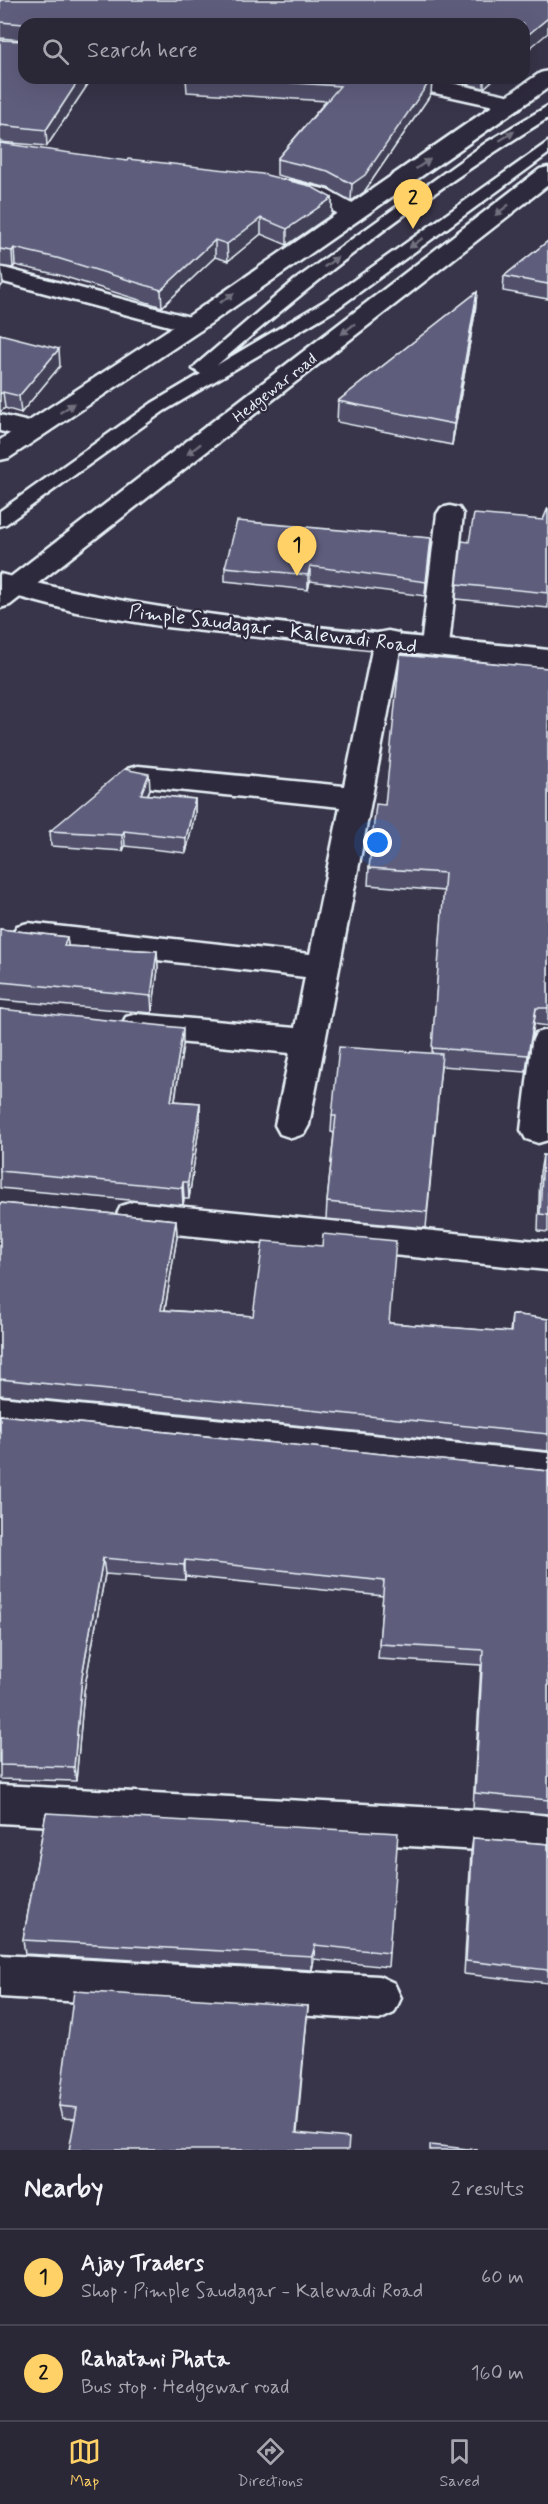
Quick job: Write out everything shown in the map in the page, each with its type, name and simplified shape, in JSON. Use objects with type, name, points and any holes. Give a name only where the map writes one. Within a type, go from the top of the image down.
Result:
[{"type":"street","points":[[0,452],[192,325],[210,310],[548,78]]},
{"type":"street","points":[[425,84],[512,103]]},
{"type":"street","name":"Hedgewar road","points":[[5,590],[548,174]]},
{"type":"street","points":[[267,182],[319,195],[351,213]]},
{"type":"street","points":[[0,274],[192,325]]},
{"type":"street","points":[[0,423],[32,431]]},
{"type":"street","points":[[435,646],[450,514]]},
{"type":"street","name":"Pimple Saudagar - Kalewadi Road","points":[[5,590],[166,618],[388,640],[548,659]]},
{"type":"street","points":[[292,1125],[388,640]]},
{"type":"street","points":[[138,776],[357,798]]},
{"type":"street","points":[[28,934],[324,967]]},
{"type":"street","points":[[107,1024],[309,1042]]},
{"type":"street","points":[[538,1130],[548,1042]]},
{"type":"street","points":[[107,1214],[548,1256]]},
{"type":"street","points":[[0,1413],[548,1469]]},
{"type":"street","points":[[0,1804],[504,1831],[548,1836]]},
{"type":"street","points":[[0,1976],[379,1998]]},
{"type":"lane","points":[[158,407],[301,284],[493,145],[548,111]]},
{"type":"lane","points":[[0,520],[158,407],[329,306],[548,147]]},
{"type":"building","points":[[0,0],[548,0],[548,18],[530,33],[530,18],[18,18],[18,24],[0,22]]},
{"type":"building","points":[[0,40],[18,41],[18,84],[76,84],[46,130],[0,125]]},
{"type":"building","points":[[311,84],[428,84],[365,175],[352,184],[328,171],[277,159],[340,86]]},
{"type":"building","points":[[0,143],[127,161],[128,159],[262,174],[310,186],[332,198],[287,229],[261,218],[227,244],[215,240],[161,290],[57,258],[14,248],[12,251],[0,249]]},
{"type":"building","points":[[548,241],[548,284],[504,276]]},
{"type":"building","points":[[477,292],[454,424],[338,401]]},
{"type":"building","points":[[0,334],[59,349],[19,396],[3,392],[0,394]]},
{"type":"building","points":[[548,508],[548,593],[457,584],[462,541],[469,542],[474,514],[543,520]]},
{"type":"building","points":[[237,521],[431,538],[426,582],[310,566],[308,575],[225,567]]},
{"type":"building","points":[[400,655],[548,668],[548,1008],[536,1008],[528,1055],[432,1048],[445,873],[369,868],[376,804],[385,805]]},
{"type":"building","points":[[124,769],[149,774],[141,794],[195,799],[186,838],[124,831],[122,835],[50,831]]},
{"type":"building","points":[[0,929],[67,937],[64,946],[157,951],[151,996],[0,982]]},
{"type":"building","points":[[0,1009],[183,1028],[171,1101],[200,1103],[188,1182],[183,1182],[182,1188],[0,1171]]},
{"type":"building","points":[[339,1047],[442,1054],[427,1212],[327,1202],[336,1116],[332,1116]]},
{"type":"building","points":[[543,1155],[548,1156],[548,1215],[540,1214]]},
{"type":"building","points":[[0,1203],[176,1220],[161,1310],[253,1316],[263,1241],[322,1246],[323,1234],[396,1241],[389,1323],[511,1332],[512,1314],[548,1319],[548,1434],[0,1379]]},
{"type":"building","points":[[0,1415],[548,1471],[548,1800],[475,1793],[483,1650],[379,1644],[384,1581],[185,1560],[184,1565],[103,1558],[82,1676],[74,1767],[0,1765]]},
{"type":"building","points":[[46,1813],[398,1833],[389,1953],[315,1945],[312,1956],[23,1940]]},
{"type":"building","points":[[473,1838],[548,1844],[548,1970],[466,1961]]},
{"type":"building","points":[[74,1991],[308,2006],[296,2133],[349,2138],[348,2150],[69,2150],[77,2108],[59,2106]]},
{"type":"building","points":[[430,2145],[478,2150],[430,2150]]},
{"type":"place","name":"Rahatani Phata","points":[[413,229]]},
{"type":"place","name":"Ajay Traders","points":[[297,576]]}]
